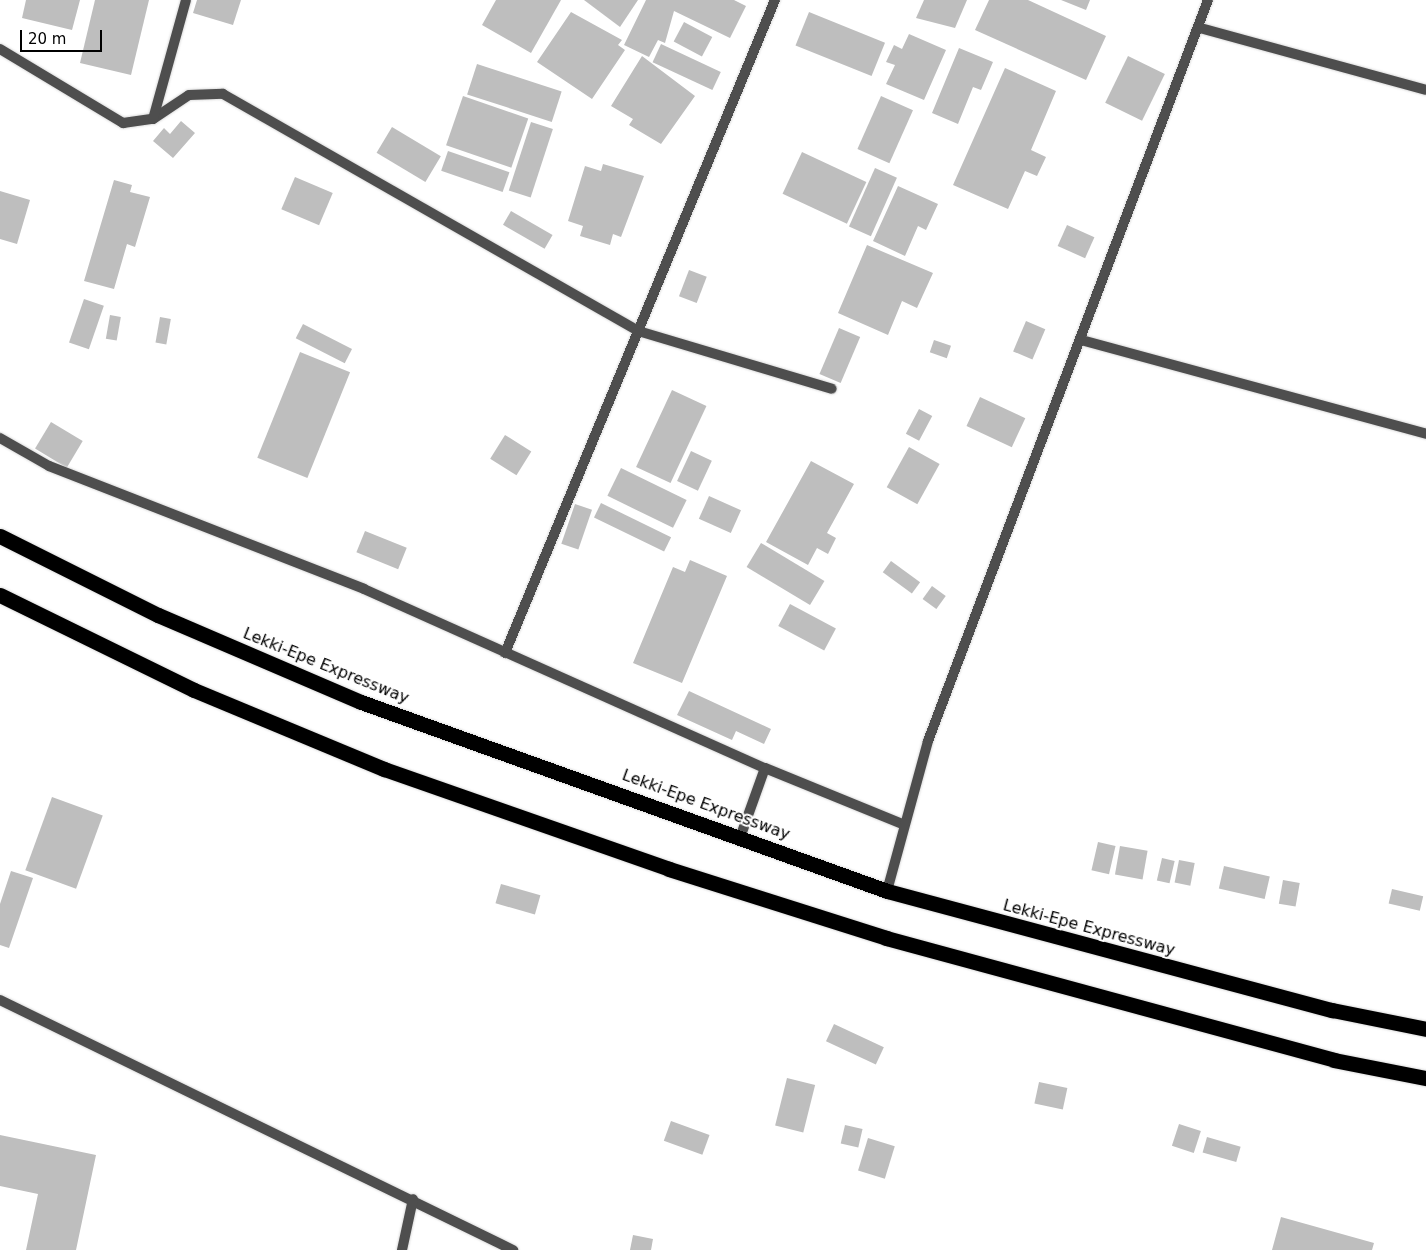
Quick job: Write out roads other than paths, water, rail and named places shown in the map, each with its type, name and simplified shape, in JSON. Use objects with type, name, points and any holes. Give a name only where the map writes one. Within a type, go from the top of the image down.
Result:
[{"type":"highway","name":"Lekki-Epe Expressway","points":[[0,536],[158,615],[361,702],[741,835],[887,891],[1294,1000],[1426,1029]]},
{"type":"highway","points":[[0,595],[194,690],[384,769],[669,869],[886,938],[1334,1060],[1426,1078]]},
{"type":"street","points":[[154,119],[186,0]]},
{"type":"street","points":[[505,653],[775,0]]},
{"type":"street","points":[[887,891],[902,824],[928,741],[1200,28],[1208,0]]},
{"type":"street","points":[[1200,28],[1426,90]]},
{"type":"street","points":[[0,49],[123,123],[154,119],[189,95],[223,94],[638,330],[832,389]]},
{"type":"street","points":[[1080,340],[1426,434]]},
{"type":"street","points":[[0,438],[49,466],[364,589],[764,768],[902,824]]},
{"type":"street","points":[[741,835],[764,768]]},
{"type":"street","points":[[0,1000],[413,1199],[513,1250]]},
{"type":"street","points":[[402,1250],[413,1199]]}]
